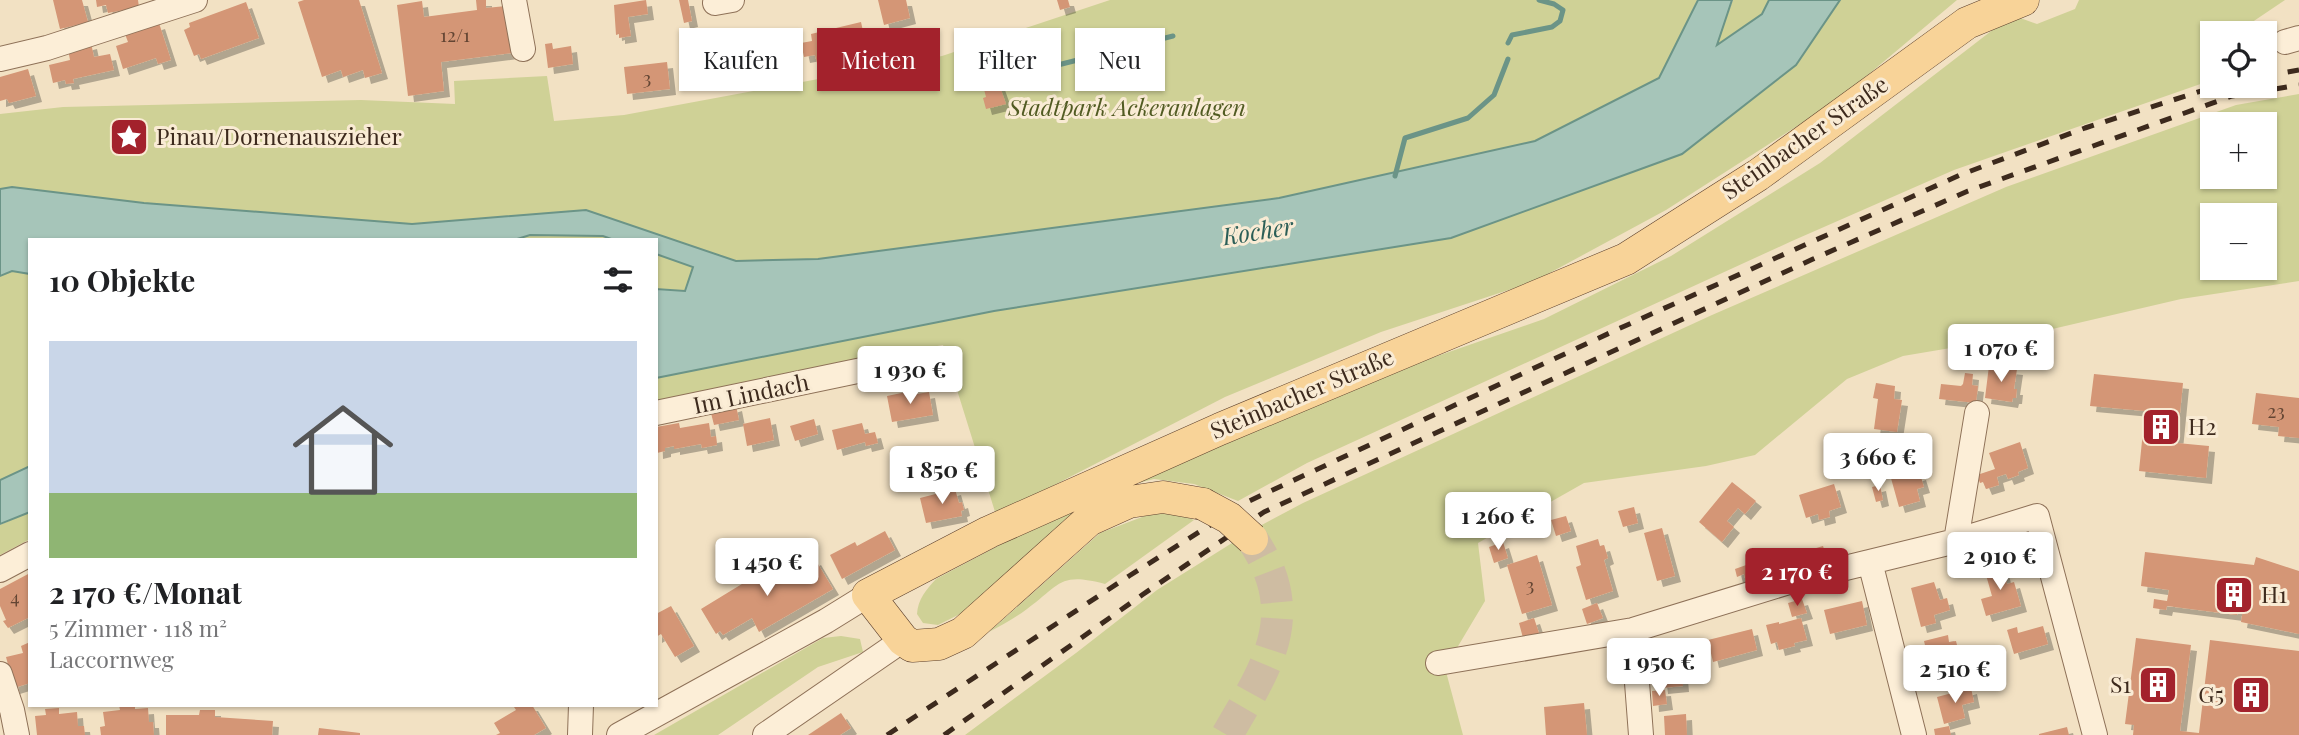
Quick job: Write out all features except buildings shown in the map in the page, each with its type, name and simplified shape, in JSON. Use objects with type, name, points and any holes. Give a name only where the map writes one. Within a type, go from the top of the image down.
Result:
[{"type":"main road","points":[[2024,0],[2049,0]]},
{"type":"main road","name":"Steinbacher Straße","points":[[868,596],[989,531],[1220,429],[1626,258],[1758,175],[1975,12],[2024,0]]},
{"type":"main road","points":[[868,596],[903,639],[912,646],[939,644],[963,633],[1088,520],[1129,502],[1163,497],[1203,504],[1229,518],[1252,539]]},
{"type":"street","points":[[0,58],[45,42],[195,0]]},
{"type":"street","points":[[514,0],[523,49]]},
{"type":"street","name":"Im Lindach","points":[[658,413],[886,365]]},
{"type":"street","points":[[1956,541],[1977,413]]},
{"type":"street","points":[[1438,663],[1633,630],[1792,581],[1956,541],[2037,516],[2095,735]]},
{"type":"street","points":[[0,570],[28,555]]},
{"type":"street","points":[[1870,562],[1914,735]]},
{"type":"street","name":"Steinbacher Straße","points":[[619,735],[868,596]]},
{"type":"street","points":[[1633,630],[1641,735]]},
{"type":"street","points":[[765,735],[903,639]]},
{"type":"street","points":[[0,674],[18,735]]},
{"type":"street","points":[[580,735],[581,707]]},
{"type":"green space","name":"Stadtpark Ackeranlagen","points":[[1110,0],[1697,0],[1659,78],[1535,141],[1279,198],[818,259],[736,261],[586,210],[413,224],[144,203],[0,188],[0,114],[63,107],[361,100],[455,104],[454,81],[547,76],[554,121],[624,115],[753,91],[803,91],[803,82],[817,79],[817,91],[940,91],[940,56],[954,52],[954,91],[1061,91],[1061,28],[1026,28]]},
{"type":"green space","points":[[1733,0],[1770,0],[1762,14],[1716,46]]},
{"type":"green space","points":[[1840,0],[1957,0],[1838,100],[1666,210],[1533,282],[1381,332],[1225,397],[996,515],[943,345],[658,401],[658,378],[994,311],[1363,252],[1796,65]]},
{"type":"green space","points":[[2079,0],[2285,0],[2254,21],[2200,21],[2200,84],[1954,170],[1792,241],[1307,463],[1238,501],[1194,484],[1154,479],[1118,488],[962,613],[938,625],[923,623],[917,614],[921,599],[936,579],[1112,485],[1374,378],[1544,319],[1671,256],[1820,163],[2012,15],[2037,24],[2075,9]]},
{"type":"green space","points":[[2299,94],[2299,281],[2181,299],[2022,336],[1903,356],[1847,379],[1755,455],[1706,466],[1584,483],[1478,543],[1485,601],[1445,668],[1463,735],[965,735],[1157,590],[1256,528],[1303,503],[1712,315],[2006,187],[2200,118],[2200,189],[2277,189],[2277,112],[2216,112],[2236,105]]},
{"type":"green space","points":[[530,235],[608,238],[520,238]]},
{"type":"green space","points":[[658,255],[694,267],[685,291],[658,289]]},
{"type":"green space","points":[[12,271],[28,274],[28,467],[0,480],[0,276]]},
{"type":"green space","points":[[1170,511],[1194,520],[1105,584],[1069,580],[1054,587],[1022,612],[989,632],[1100,533],[1150,514]]},
{"type":"green space","points":[[28,513],[28,540],[0,555],[0,525]]},
{"type":"green space","points":[[841,636],[860,639],[863,652],[818,667],[718,735],[654,735],[823,638]]},
{"type":"water","name":"Kocher","points":[[1698,0],[1732,0],[1717,45],[1762,14],[1769,0],[1840,0],[1796,65],[1682,154],[1451,238],[994,311],[658,378],[658,289],[685,291],[693,267],[658,255],[658,238],[530,235],[520,238],[28,238],[28,274],[12,271],[0,276],[0,189],[12,187],[144,203],[412,224],[586,210],[736,261],[818,259],[1279,198],[1535,141],[1659,78]]},
{"type":"water","points":[[28,467],[28,513],[0,524],[0,480]]},
{"type":"waterway","points":[[1508,43],[1512,35],[1552,27],[1560,21],[1563,10],[1539,0]]},
{"type":"waterway","points":[[1061,64],[1173,36]]},
{"type":"waterway","points":[[1395,176],[1405,138],[1468,118],[1494,95],[1508,59]]},
{"type":"tunnel","points":[[1227,735],[1255,686],[1274,640],[1277,616],[1275,592],[1267,566],[1252,539]]},
{"type":"railway","points":[[2277,74],[2299,70]]},
{"type":"railway","points":[[944,735],[1264,512],[1813,259],[1968,191],[2232,96],[2299,85]]},
{"type":"railway","points":[[887,735],[1247,502],[1616,330],[1960,175],[2085,128],[2200,91]]},
{"type":"place","name":"Pinau/Dornenauszieher","points":[[129,137]]},
{"type":"place","name":"H2","points":[[2161,427]]},
{"type":"place","name":"H1","points":[[2234,595]]},
{"type":"place","name":"S1","points":[[2158,685]]},
{"type":"place","name":"G5","points":[[2251,695]]}]
